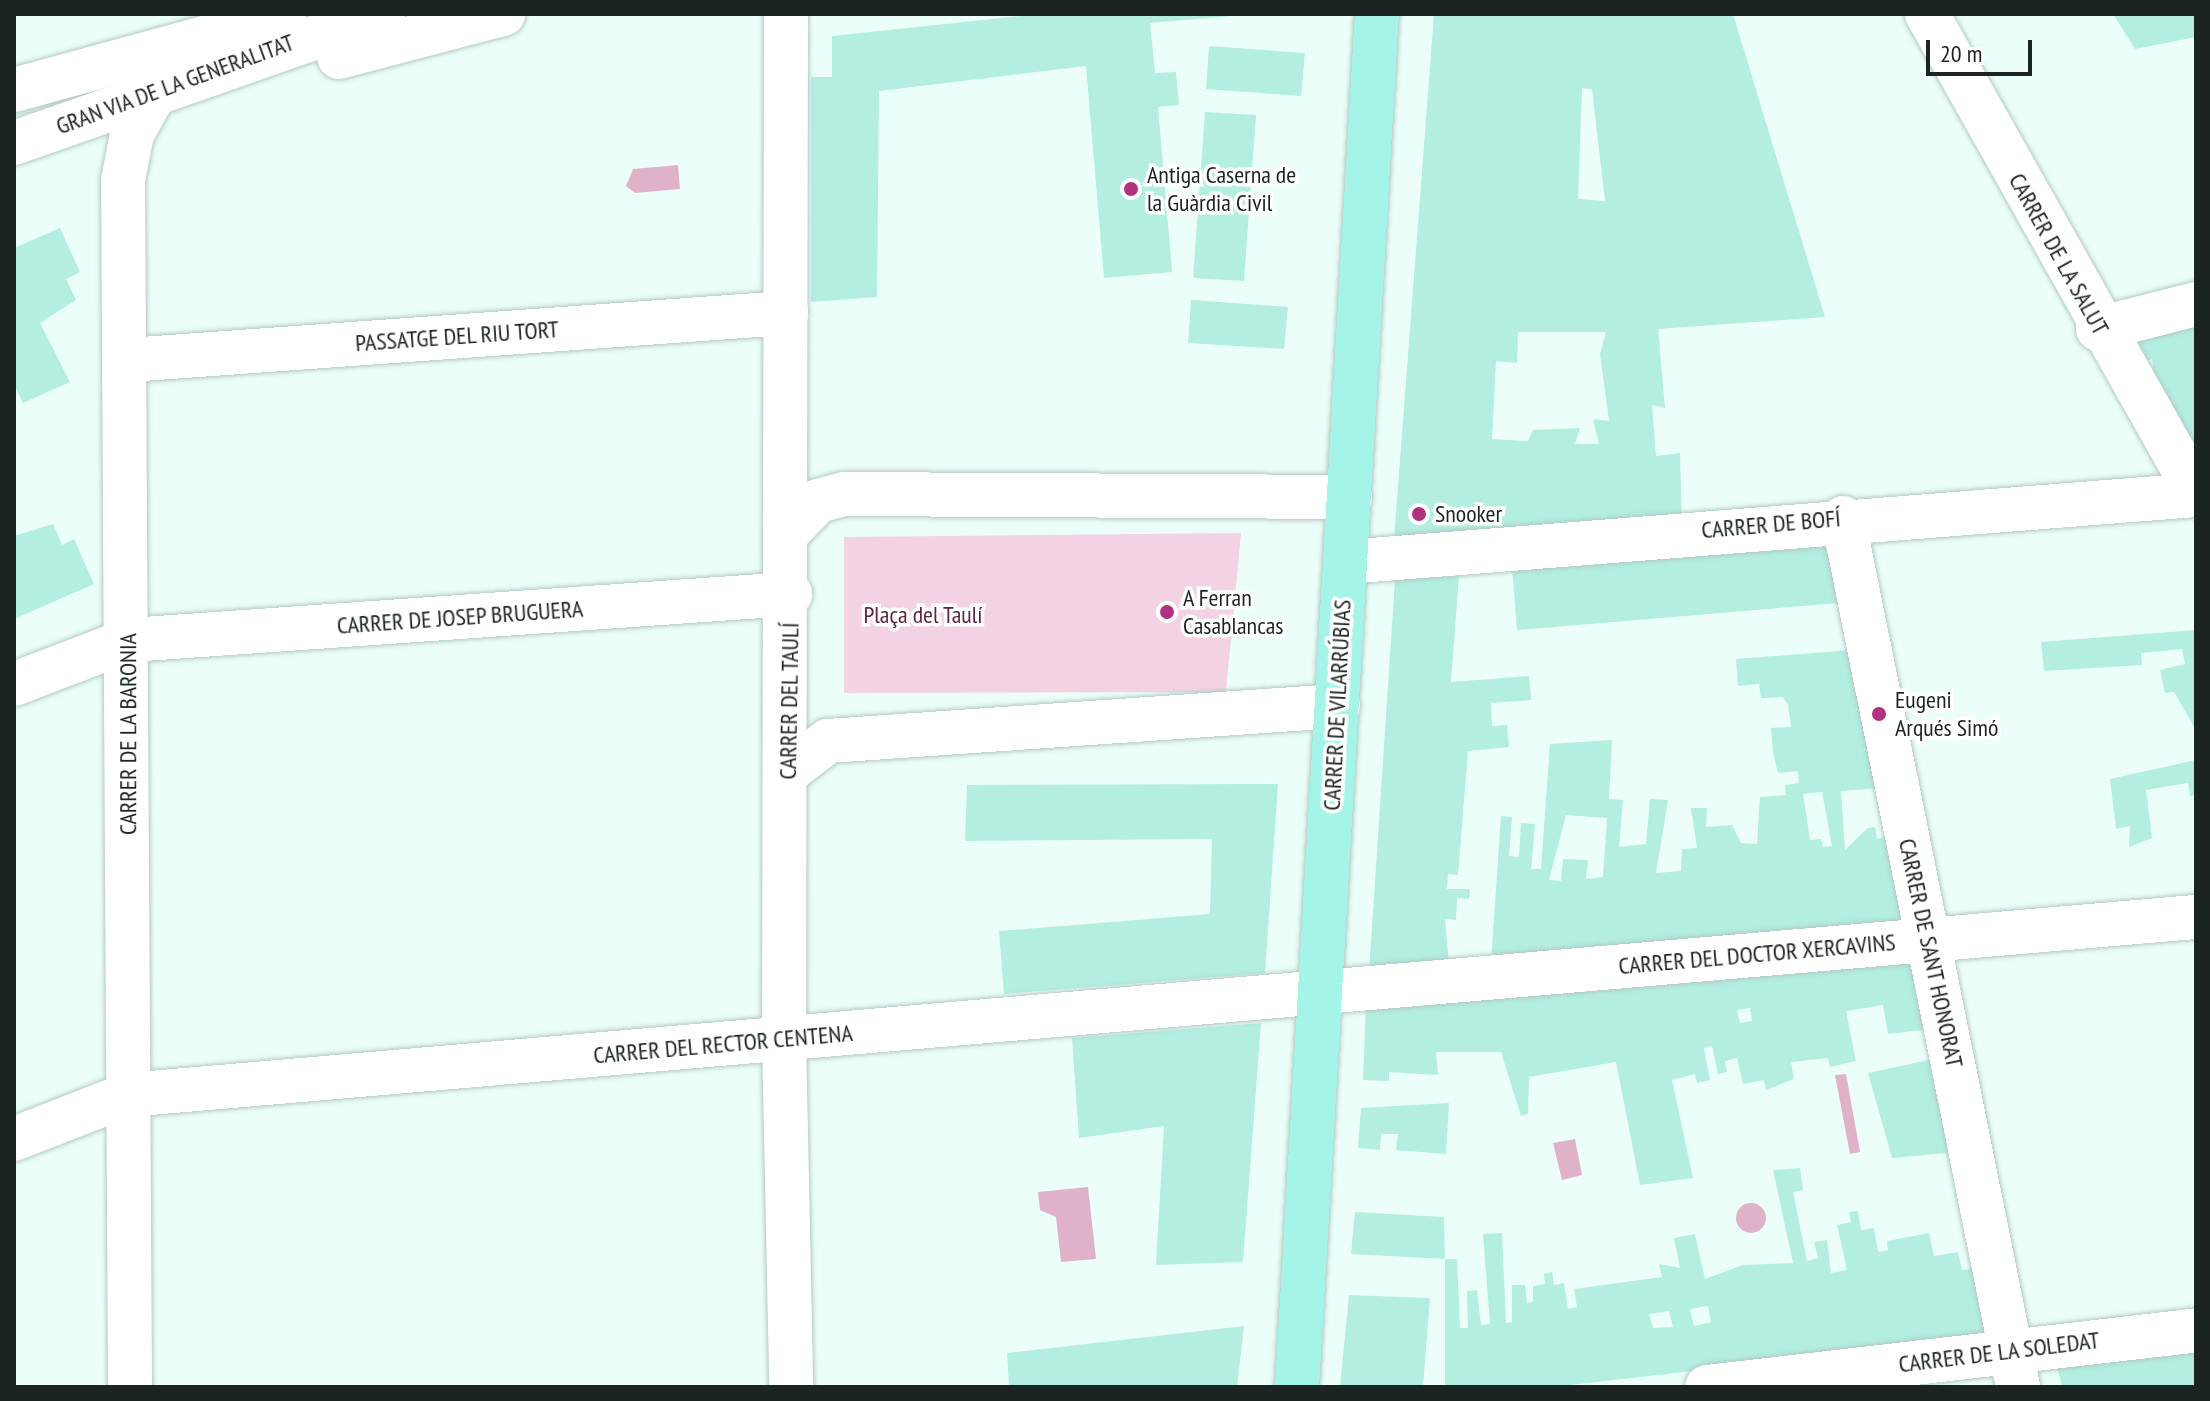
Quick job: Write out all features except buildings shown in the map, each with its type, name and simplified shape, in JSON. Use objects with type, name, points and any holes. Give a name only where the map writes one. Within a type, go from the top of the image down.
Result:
[{"type":"main road","name":"CARRER DE VILARRÚBIAS","points":[[1297,1387],[1318,990],[1379,17]]},
{"type":"street","points":[[202,14],[149,70],[220,89],[503,14]]},
{"type":"street","name":"GRAN VIA DE LA GENERALITAT","points":[[14,143],[149,70],[294,14]]},
{"type":"street","name":"GRAN VIA DE LA GENERALITAT","points":[[14,90],[149,70],[383,14]]},
{"type":"street","name":"CARRER DEL TAULÍ","points":[[786,14],[786,313],[791,529],[784,1039],[791,1387]]},
{"type":"street","name":"CARRER DE LA SALUT","points":[[1927,14],[2098,329],[2196,493]]},
{"type":"street","name":"CARRER DE LA BARONIA","points":[[130,1387],[127,1095],[128,360],[124,157],[149,70]]},
{"type":"street","points":[[2098,329],[2196,304]]},
{"type":"street","name":"PASSATGE DEL RIU TORT","points":[[128,360],[786,313]]},
{"type":"street","name":"CARRER DE BOFÍ","points":[[1346,562],[1843,518],[2196,493]]},
{"type":"street","points":[[791,529],[818,501],[844,494],[1350,497]]},
{"type":"street","name":"CARRER DE SANT HONORAT","points":[[1843,518],[2016,1368]]},
{"type":"street","name":"CARRER DE JOSEP BRUGUERA","points":[[14,684],[129,640],[790,594]]},
{"type":"street","points":[[788,772],[828,741],[1338,706]]},
{"type":"street","name":"CARRER DEL DOCTOR XERCAVINS","points":[[1318,990],[2196,917]]},
{"type":"street","name":"CARRER DEL RECTOR CENTENA","points":[[14,1139],[127,1095],[1318,990]]},
{"type":"street","name":"CARRER DE LA SOLEDAT","points":[[1707,1387],[2016,1368],[2196,1330]]},
{"type":"green space","name":"Plaça del Taulí","points":[[1241,533],[1226,692],[844,693],[844,537]]},
{"type":"shaded area","points":[[678,165],[680,189],[635,193],[626,186],[633,169]]},
{"type":"shaded area","points":[[1846,1074],[1860,1152],[1850,1154],[1835,1075]]},
{"type":"shaded area","points":[[1575,1139],[1582,1175],[1562,1180],[1553,1143]]},
{"type":"shaded area","points":[[1088,1187],[1096,1259],[1061,1262],[1056,1217],[1040,1210],[1038,1192]]},
{"type":"shaded area","points":[[1751,1203],[1761,1208],[1766,1218],[1761,1228],[1751,1233],[1741,1228],[1736,1218],[1741,1208]]},
{"type":"place","name":"Antiga Caserna de la Guàrdia Civil","points":[[1131,189]]},
{"type":"place","name":"Snooker","points":[[1419,514]]},
{"type":"place","name":"A Ferran Casablancas","points":[[1167,612]]},
{"type":"place","name":"Eugeni Arqués Simó","points":[[1879,714]]}]
